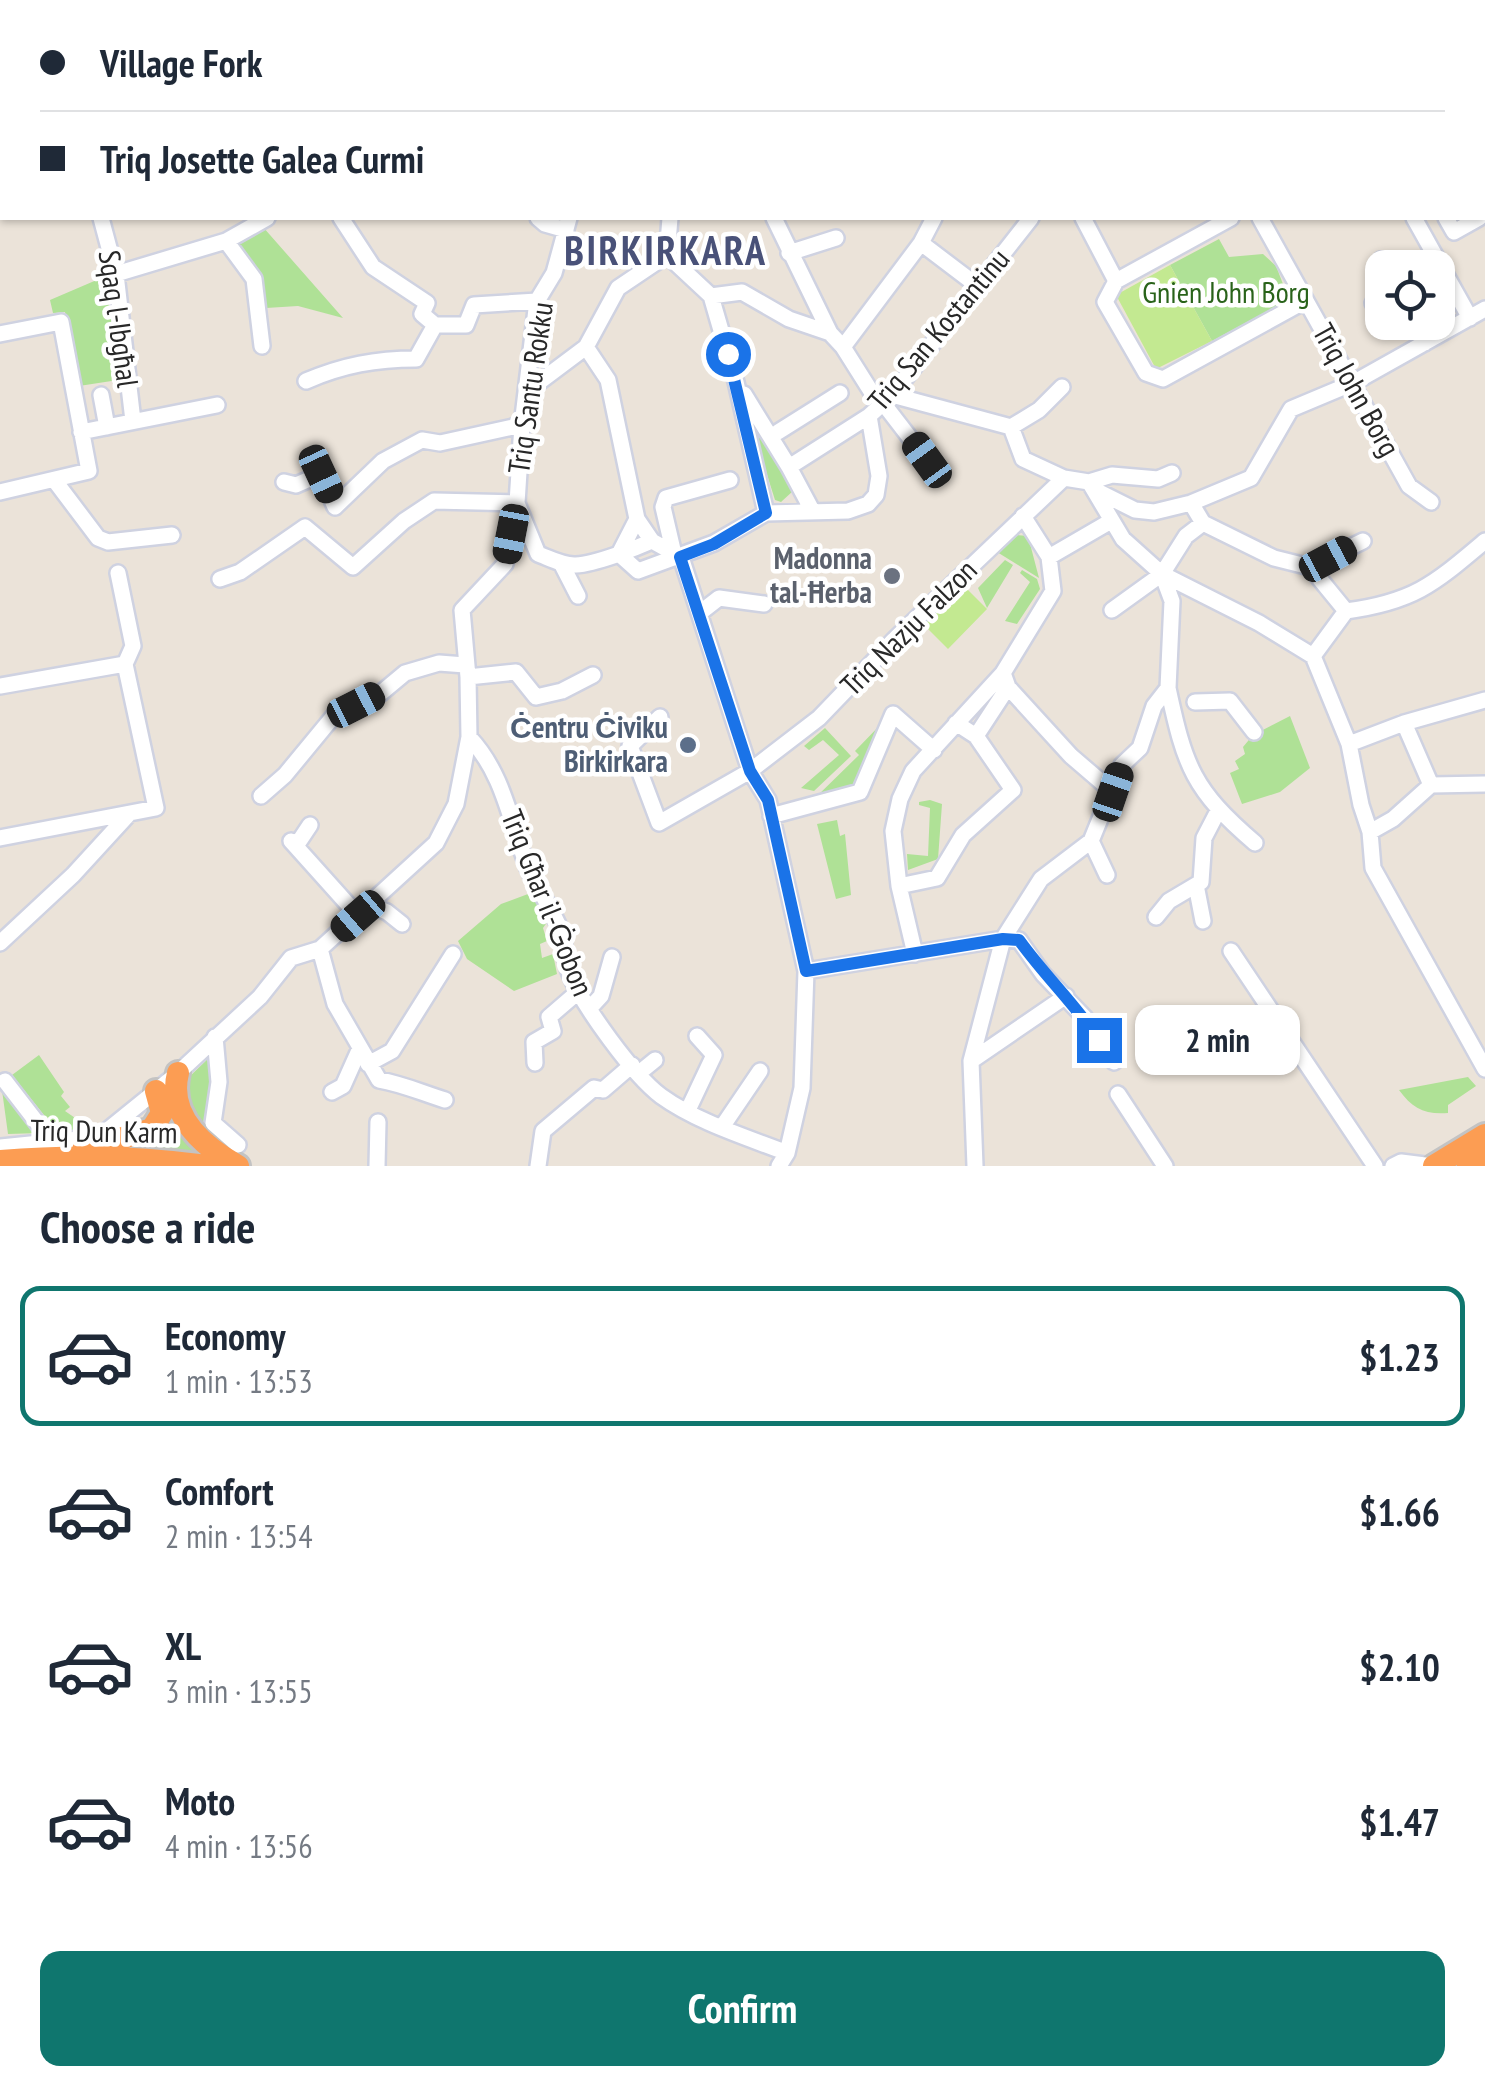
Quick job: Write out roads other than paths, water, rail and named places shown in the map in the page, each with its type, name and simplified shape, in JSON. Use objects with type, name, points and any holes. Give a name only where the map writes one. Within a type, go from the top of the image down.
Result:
[{"type":"highway","points":[[178,1073],[174,1090],[187,1124],[211,1151],[238,1156]]},
{"type":"highway","points":[[59,1149],[152,1129],[162,1112],[156,1091]]},
{"type":"highway","points":[[1433,1166],[1485,1135]]},
{"type":"highway","name":"Triq Dun Karm","points":[[0,1161],[59,1149],[207,1166]]},
{"type":"highway","points":[[1468,1166],[1485,1156]]},
{"type":"street","name":"Sqaq l-Ibgħal","points":[[102,220],[116,274],[132,421]]},
{"type":"street","points":[[116,274],[226,241],[264,220]]},
{"type":"street","points":[[343,220],[374,267],[427,303],[422,314],[435,325],[466,325],[474,305],[536,300]]},
{"type":"street","points":[[540,220],[544,224],[568,224]]},
{"type":"street","points":[[667,255],[670,220]]},
{"type":"street","points":[[775,220],[830,334],[843,347],[872,393],[1011,427],[1039,410],[1062,387]]},
{"type":"street","points":[[843,347],[921,243],[933,220]]},
{"type":"street","name":"Triq San Kostantinu","points":[[790,467],[888,399],[1029,220]]},
{"type":"street","points":[[1085,220],[1116,281]]},
{"type":"street","points":[[1228,220],[1116,281],[1105,302],[1146,373],[1163,379],[1305,301]]},
{"type":"street","name":"Triq John Borg","points":[[1261,220],[1409,486],[1430,502]]},
{"type":"street","points":[[1415,220],[1470,318]]},
{"type":"street","points":[[1447,220],[1454,232],[1476,220]]},
{"type":"street","name":"Triq Santu Rokku","points":[[370,906],[436,843],[456,804],[469,737],[462,610],[505,564],[517,504],[536,300],[554,273],[568,224]]},
{"type":"street","points":[[790,253],[836,238]]},
{"type":"street","points":[[226,241],[254,279],[262,346]]},
{"type":"street","points":[[921,243],[979,287]]},
{"type":"street","points":[[667,255],[711,296],[736,382],[766,513]]},
{"type":"street","points":[[526,392],[586,347],[618,288],[667,255]]},
{"type":"street","points":[[711,296],[742,292],[789,319],[830,334]]},
{"type":"street","points":[[1011,427],[1024,459],[1092,486],[1135,510],[1154,512],[1191,503],[1251,478],[1292,409],[1353,383],[1485,310]]},
{"type":"street","points":[[0,334],[61,322],[89,471],[0,492]]},
{"type":"street","points":[[306,381],[342,366],[383,359],[416,359],[435,325]]},
{"type":"street","points":[[586,347],[608,380],[636,519],[652,541],[677,556]]},
{"type":"street","points":[[736,382],[790,467],[812,512]]},
{"type":"street","points":[[778,432],[840,393]]},
{"type":"street","points":[[101,395],[108,427]]},
{"type":"street","points":[[888,399],[927,460]]},
{"type":"street","points":[[81,432],[217,405]]},
{"type":"street","points":[[619,554],[638,571],[714,544],[766,513],[848,511],[868,504],[876,495],[879,476],[868,416]]},
{"type":"street","points":[[284,482],[296,486],[321,474],[336,506],[383,460],[422,440],[440,443],[522,425]]},
{"type":"street","points":[[1092,486],[1112,476],[1158,479],[1172,473]]},
{"type":"street","name":"Triq Nazju Falzon","points":[[660,717],[630,746],[659,823],[750,771],[819,718],[896,638],[1064,478]]},
{"type":"street","points":[[730,480],[666,498],[662,507],[750,771],[768,800],[806,971],[802,1088],[784,1162]]},
{"type":"street","points":[[55,481],[98,538],[108,542],[172,535]]},
{"type":"street","points":[[1092,486],[1123,539],[1162,574],[1259,623],[1313,656],[1350,744],[1360,804],[1370,832],[1373,868],[1485,1069]]},
{"type":"street","points":[[220,578],[240,572],[305,527],[353,566],[404,521],[434,502],[517,504],[538,554],[576,566],[652,541]]},
{"type":"street","points":[[1191,503],[1203,522],[1274,558],[1310,567],[1346,611]]},
{"type":"street","points":[[976,736],[1053,591],[1050,557],[1023,516]]},
{"type":"street","points":[[619,554],[636,519]]},
{"type":"street","points":[[1050,557],[1111,521]]},
{"type":"street","points":[[1112,610],[1162,574],[1186,536],[1203,522]]},
{"type":"street","points":[[1310,567],[1363,540]]},
{"type":"street","points":[[1313,656],[1346,611],[1386,606],[1434,584],[1485,541]]},
{"type":"street","points":[[561,562],[578,596]]},
{"type":"street","points":[[0,838],[156,808],[125,664],[133,646],[118,573]]},
{"type":"street","points":[[1162,574],[1172,600],[1168,688],[1184,755],[1202,792],[1255,843]]},
{"type":"street","points":[[700,612],[718,598],[764,604]]},
{"type":"street","points":[[261,796],[285,775],[332,718],[380,693],[404,674],[439,663],[466,671],[516,672],[536,696],[562,691],[593,675]]},
{"type":"street","points":[[0,686],[125,664]]},
{"type":"street","points":[[914,954],[899,886],[893,831],[900,799],[914,772],[956,723],[1005,680]]},
{"type":"street","points":[[1005,680],[1071,756],[1113,792]]},
{"type":"street","points":[[975,1166],[970,1061],[1003,939],[1041,879],[1090,841],[1122,765],[1140,748],[1154,706],[1168,688]]},
{"type":"street","points":[[1350,744],[1404,722],[1485,700]]},
{"type":"street","points":[[1195,702],[1230,702],[1254,732]]},
{"type":"street","points":[[771,816],[860,792],[893,714],[934,750]]},
{"type":"street","points":[[1404,722],[1431,785]]},
{"type":"street","points":[[899,886],[937,878],[962,835],[1013,790],[976,736],[956,723]]},
{"type":"street","name":"Triq Għar il-Ġobon","points":[[469,737],[482,750],[499,780],[529,870],[560,930],[568,970],[590,1009],[661,1096],[784,1162]]},
{"type":"street","points":[[1370,832],[1392,820],[1431,785],[1485,784]]},
{"type":"street","points":[[1156,917],[1169,901],[1201,882],[1204,838],[1218,811]]},
{"type":"street","points":[[0,943],[73,875],[129,814]]},
{"type":"street","points":[[310,825],[293,844],[352,909]]},
{"type":"street","points":[[1090,841],[1107,876]]},
{"type":"street","points":[[1196,885],[1203,922]]},
{"type":"street","points":[[370,906],[388,912],[402,924]]},
{"type":"street","name":"Triq Dun Karm","points":[[156,1091],[260,996],[291,958],[320,949],[370,906]]},
{"type":"street","points":[[806,971],[1003,939],[1019,940],[1114,1062]]},
{"type":"street","points":[[320,949],[335,1004],[379,1080],[412,1086],[445,1100]]},
{"type":"street","points":[[1231,952],[1375,1166]]},
{"type":"street","points":[[368,1064],[392,1051],[453,954]]},
{"type":"street","points":[[590,1009],[601,996],[612,957]]},
{"type":"street","points":[[534,1063],[534,1042],[553,1031],[549,1017],[578,992]]},
{"type":"street","points":[[970,1061],[1066,996]]},
{"type":"street","points":[[688,1110],[714,1055],[697,1036]]},
{"type":"street","points":[[214,1037],[219,1082],[213,1123],[238,1156]]},
{"type":"street","points":[[332,1092],[342,1086],[360,1048]]},
{"type":"street","points":[[538,1166],[543,1130],[594,1088],[603,1090],[655,1060]]},
{"type":"street","points":[[722,1127],[760,1070]]},
{"type":"street","points":[[4,1081],[59,1149]]},
{"type":"street","points":[[1118,1094],[1165,1166]]},
{"type":"street","points":[[377,1166],[378,1122]]},
{"type":"street","name":"Triq Dun Karm","points":[[0,1147],[59,1149]]},
{"type":"street","points":[[1393,1166],[1401,1162],[1433,1166]]},
{"type":"place","name":"Madonna tal-Ħerba","points":[[892,576]]},
{"type":"place","name":"Ċentru Ċiviku Birkirkara","points":[[688,745]]},
{"type":"district","name":"BIRKIRKARA","points":[[666,251]]},
{"type":"park label","name":"Gnien John Borg","points":[[1226,293]]}]
